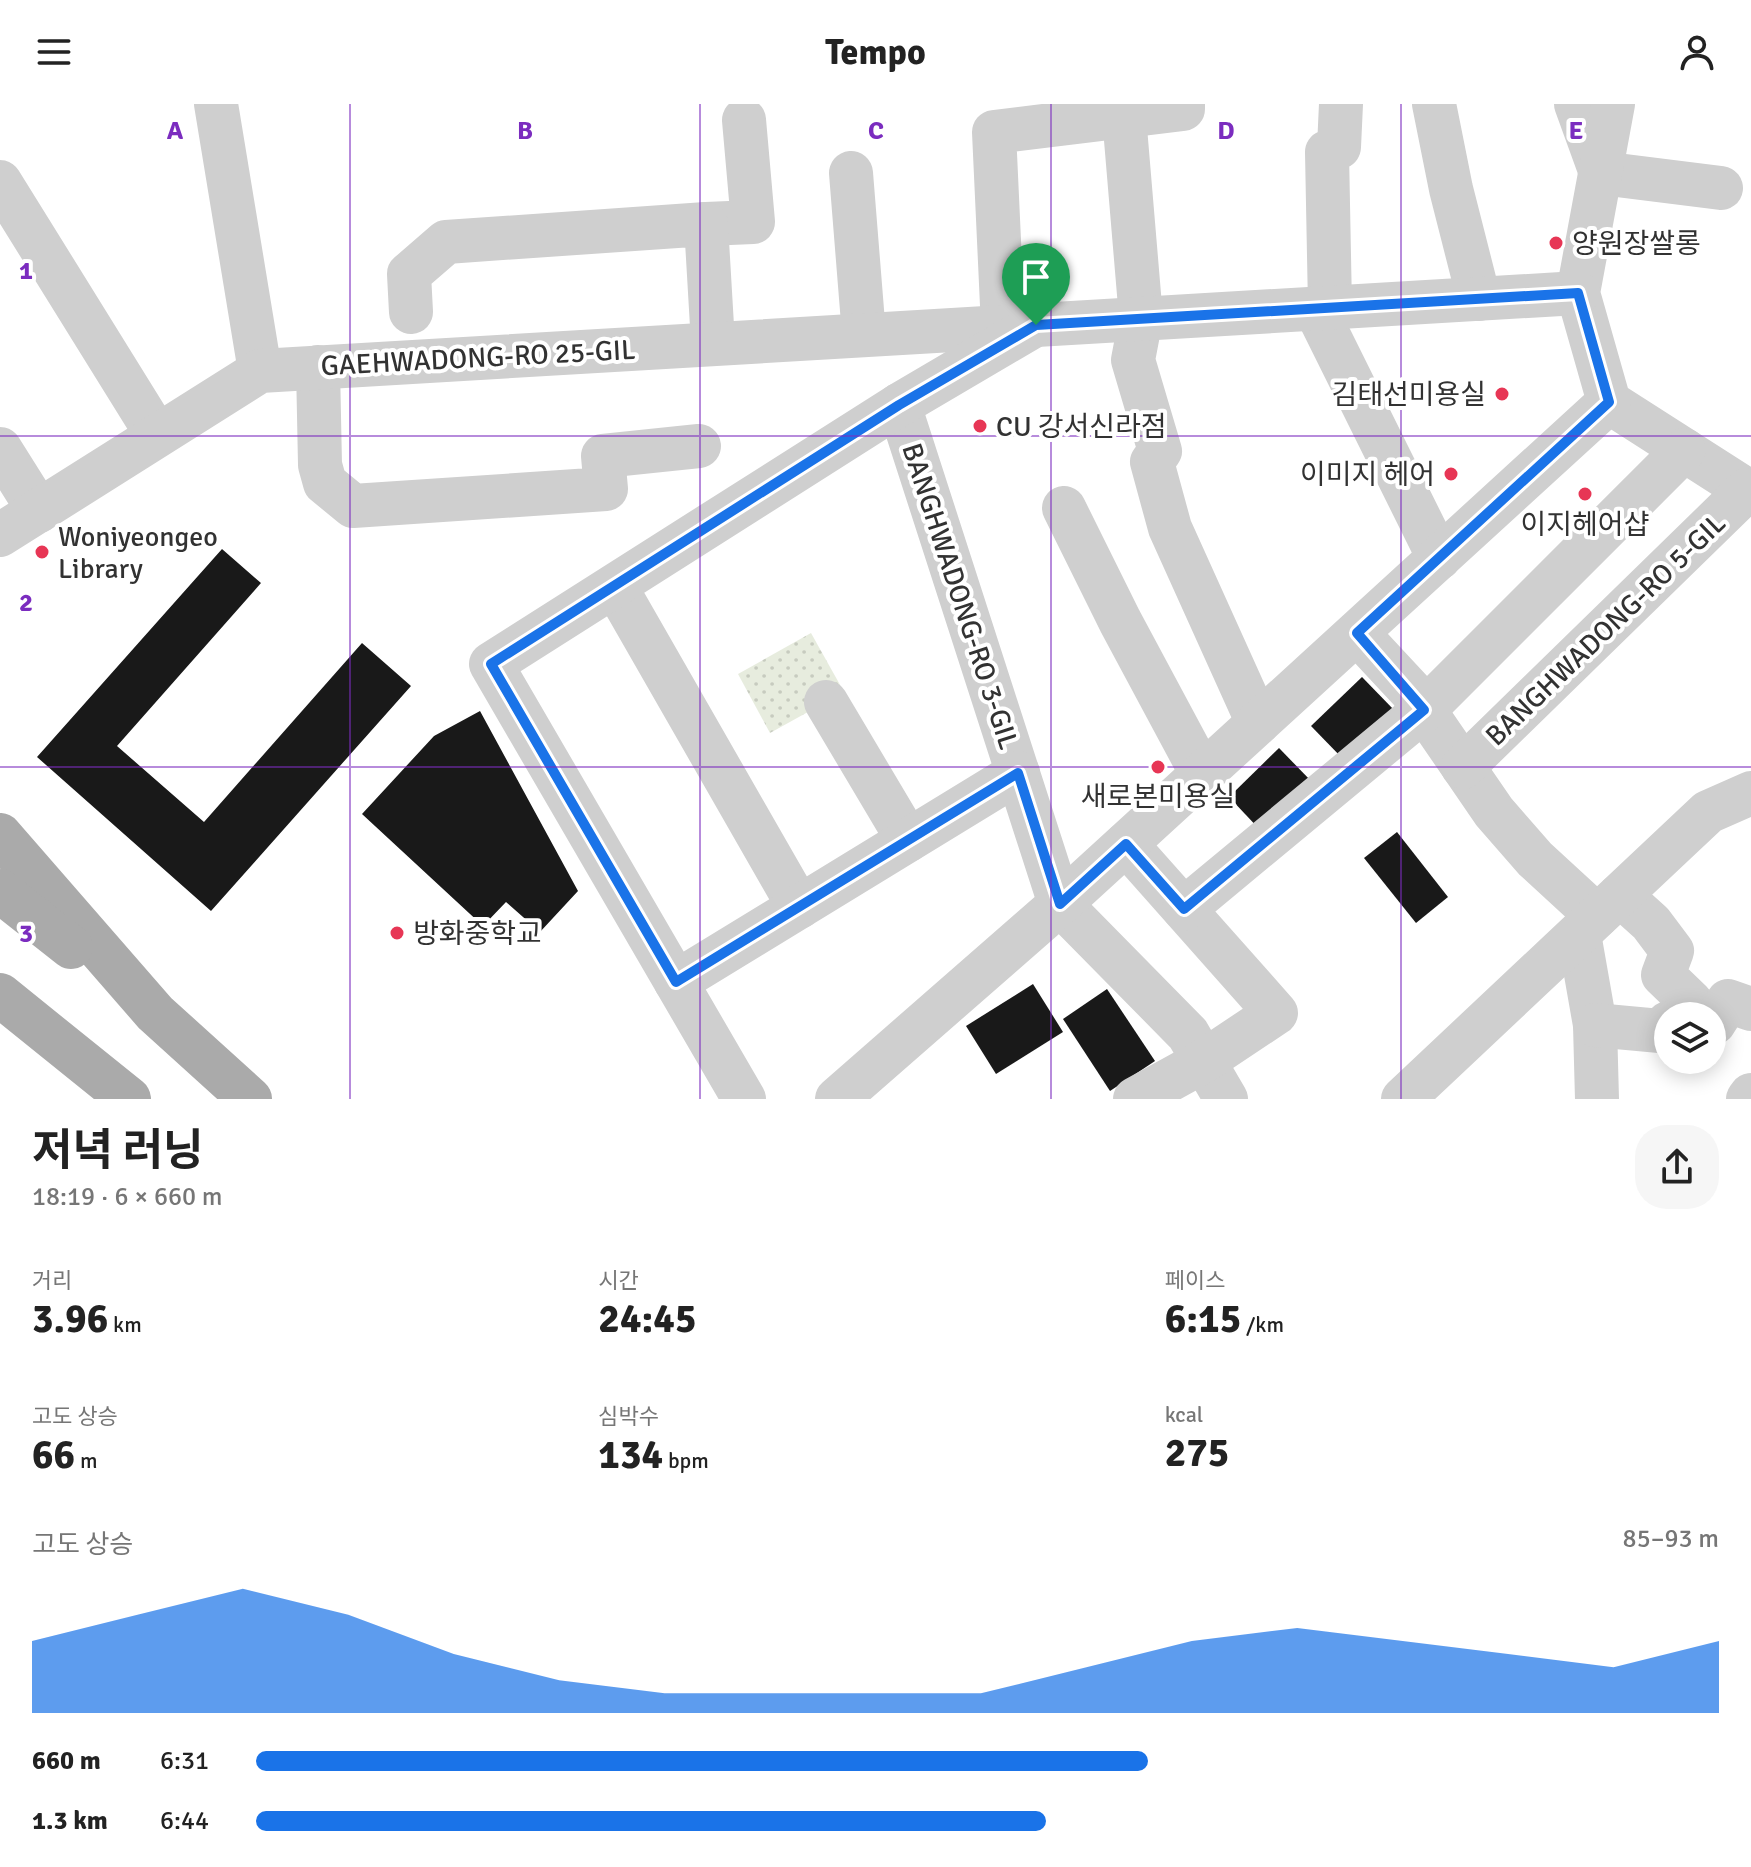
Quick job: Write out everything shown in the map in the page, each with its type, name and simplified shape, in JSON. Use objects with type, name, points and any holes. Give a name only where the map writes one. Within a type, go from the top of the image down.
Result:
[{"type":"main road","points":[[0,835],[155,1013]]},
{"type":"main road","points":[[0,891],[155,1013],[250,1099]]},
{"type":"main road","points":[[0,968],[115,1086]]},
{"type":"main road","points":[[0,995],[115,1086]]},
{"type":"street","points":[[216,104],[260,371]]},
{"type":"street","points":[[1341,104],[1339,147],[1327,152],[1322,308],[1439,558]]},
{"type":"street","points":[[1434,104],[1479,299]]},
{"type":"street","points":[[1576,104],[1601,173]]},
{"type":"street","points":[[837,1099],[1060,904],[1609,402],[1578,293],[1613,104]]},
{"type":"street","points":[[744,1099],[491,664],[1020,326],[994,132],[1183,106]]},
{"type":"street","points":[[1124,116],[1141,318],[1133,360],[1160,451],[1152,462],[1170,528],[1258,723]]},
{"type":"street","points":[[411,312],[409,274],[446,242],[753,222],[744,120]]},
{"type":"street","points":[[851,173],[864,335]]},
{"type":"street","points":[[1601,173],[1721,188]]},
{"type":"street","points":[[0,182],[157,435]]},
{"type":"street","points":[[706,224],[713,343]]},
{"type":"street","name":"GAEHWADONG-RO 25-GIL","points":[[0,535],[260,371],[1578,293]]},
{"type":"street","points":[[318,367],[320,465],[325,483],[353,506],[606,489],[603,456],[699,446]]},
{"type":"street","name":"BANGHWADONG-RO 5-GIL","points":[[1463,767],[1749,492],[1609,402]]},
{"type":"street","name":"BANGHWADONG-RO 3-GIL","points":[[899,405],[1060,904],[1188,1034],[1226,1099]]},
{"type":"street","points":[[0,449],[39,511]]},
{"type":"street","points":[[1184,909],[1424,710],[1684,450]]},
{"type":"street","points":[[1064,508],[1202,774]]},
{"type":"street","points":[[615,586],[799,907]]},
{"type":"street","points":[[1357,633],[1424,710],[1494,812],[1535,859],[1599,915],[1651,923],[1672,951],[1663,975],[1681,1002]]},
{"type":"street","points":[[826,702],[908,840]]},
{"type":"street","points":[[676,982],[1018,773]]},
{"type":"street","points":[[1418,1093],[1708,812],[1751,793]]},
{"type":"street","points":[[1126,844],[1276,1013],[1204,1061],[1135,1099]]},
{"type":"street","points":[[1597,1099],[1595,1025],[1599,915]]},
{"type":"street","points":[[1726,1004],[1728,1001],[1751,1009]]},
{"type":"street","points":[[1595,1025],[1654,1030]]},
{"type":"shaded area","points":[[811,633],[844,692],[770,733],[738,674]]},
{"type":"building","points":[[222,549],[261,583],[117,746],[204,822],[362,643],[411,686],[211,911],[37,757]]},
{"type":"building","points":[[1362,677],[1395,711],[1344,760],[1311,726]]},
{"type":"building","points":[[480,711],[578,891],[540,932],[506,902],[483,926],[362,814],[434,736]]},
{"type":"building","points":[[1279,748],[1313,783],[1262,832],[1229,797]]},
{"type":"building","points":[[1397,832],[1448,897],[1416,923],[1364,858]]},
{"type":"building","points":[[1033,984],[1063,1032],[996,1074],[966,1026]]},
{"type":"building","points":[[1107,989],[1155,1061],[1110,1091],[1063,1019]]},
{"type":"place","name":"양원장쌀롱","points":[[1556,243]]},
{"type":"place","name":"김태선미용실","points":[[1502,394]]},
{"type":"place","name":"CU 강서신라점","points":[[980,426]]},
{"type":"place","name":"이미지 헤어","points":[[1451,474]]},
{"type":"place","name":"이지헤어샵","points":[[1585,494]]},
{"type":"place","name":"Woniyeongeo Library","points":[[42,552]]},
{"type":"place","name":"새로본미용실","points":[[1158,767]]},
{"type":"place","name":"방화중학교","points":[[397,933]]},
{"type":"route","points":[[1578,293],[1609,402],[1357,633],[1411,691],[1424,710],[1184,909],[1126,844],[1060,904],[1018,773],[676,982],[491,664],[899,405],[1036,325],[1578,293]]}]
